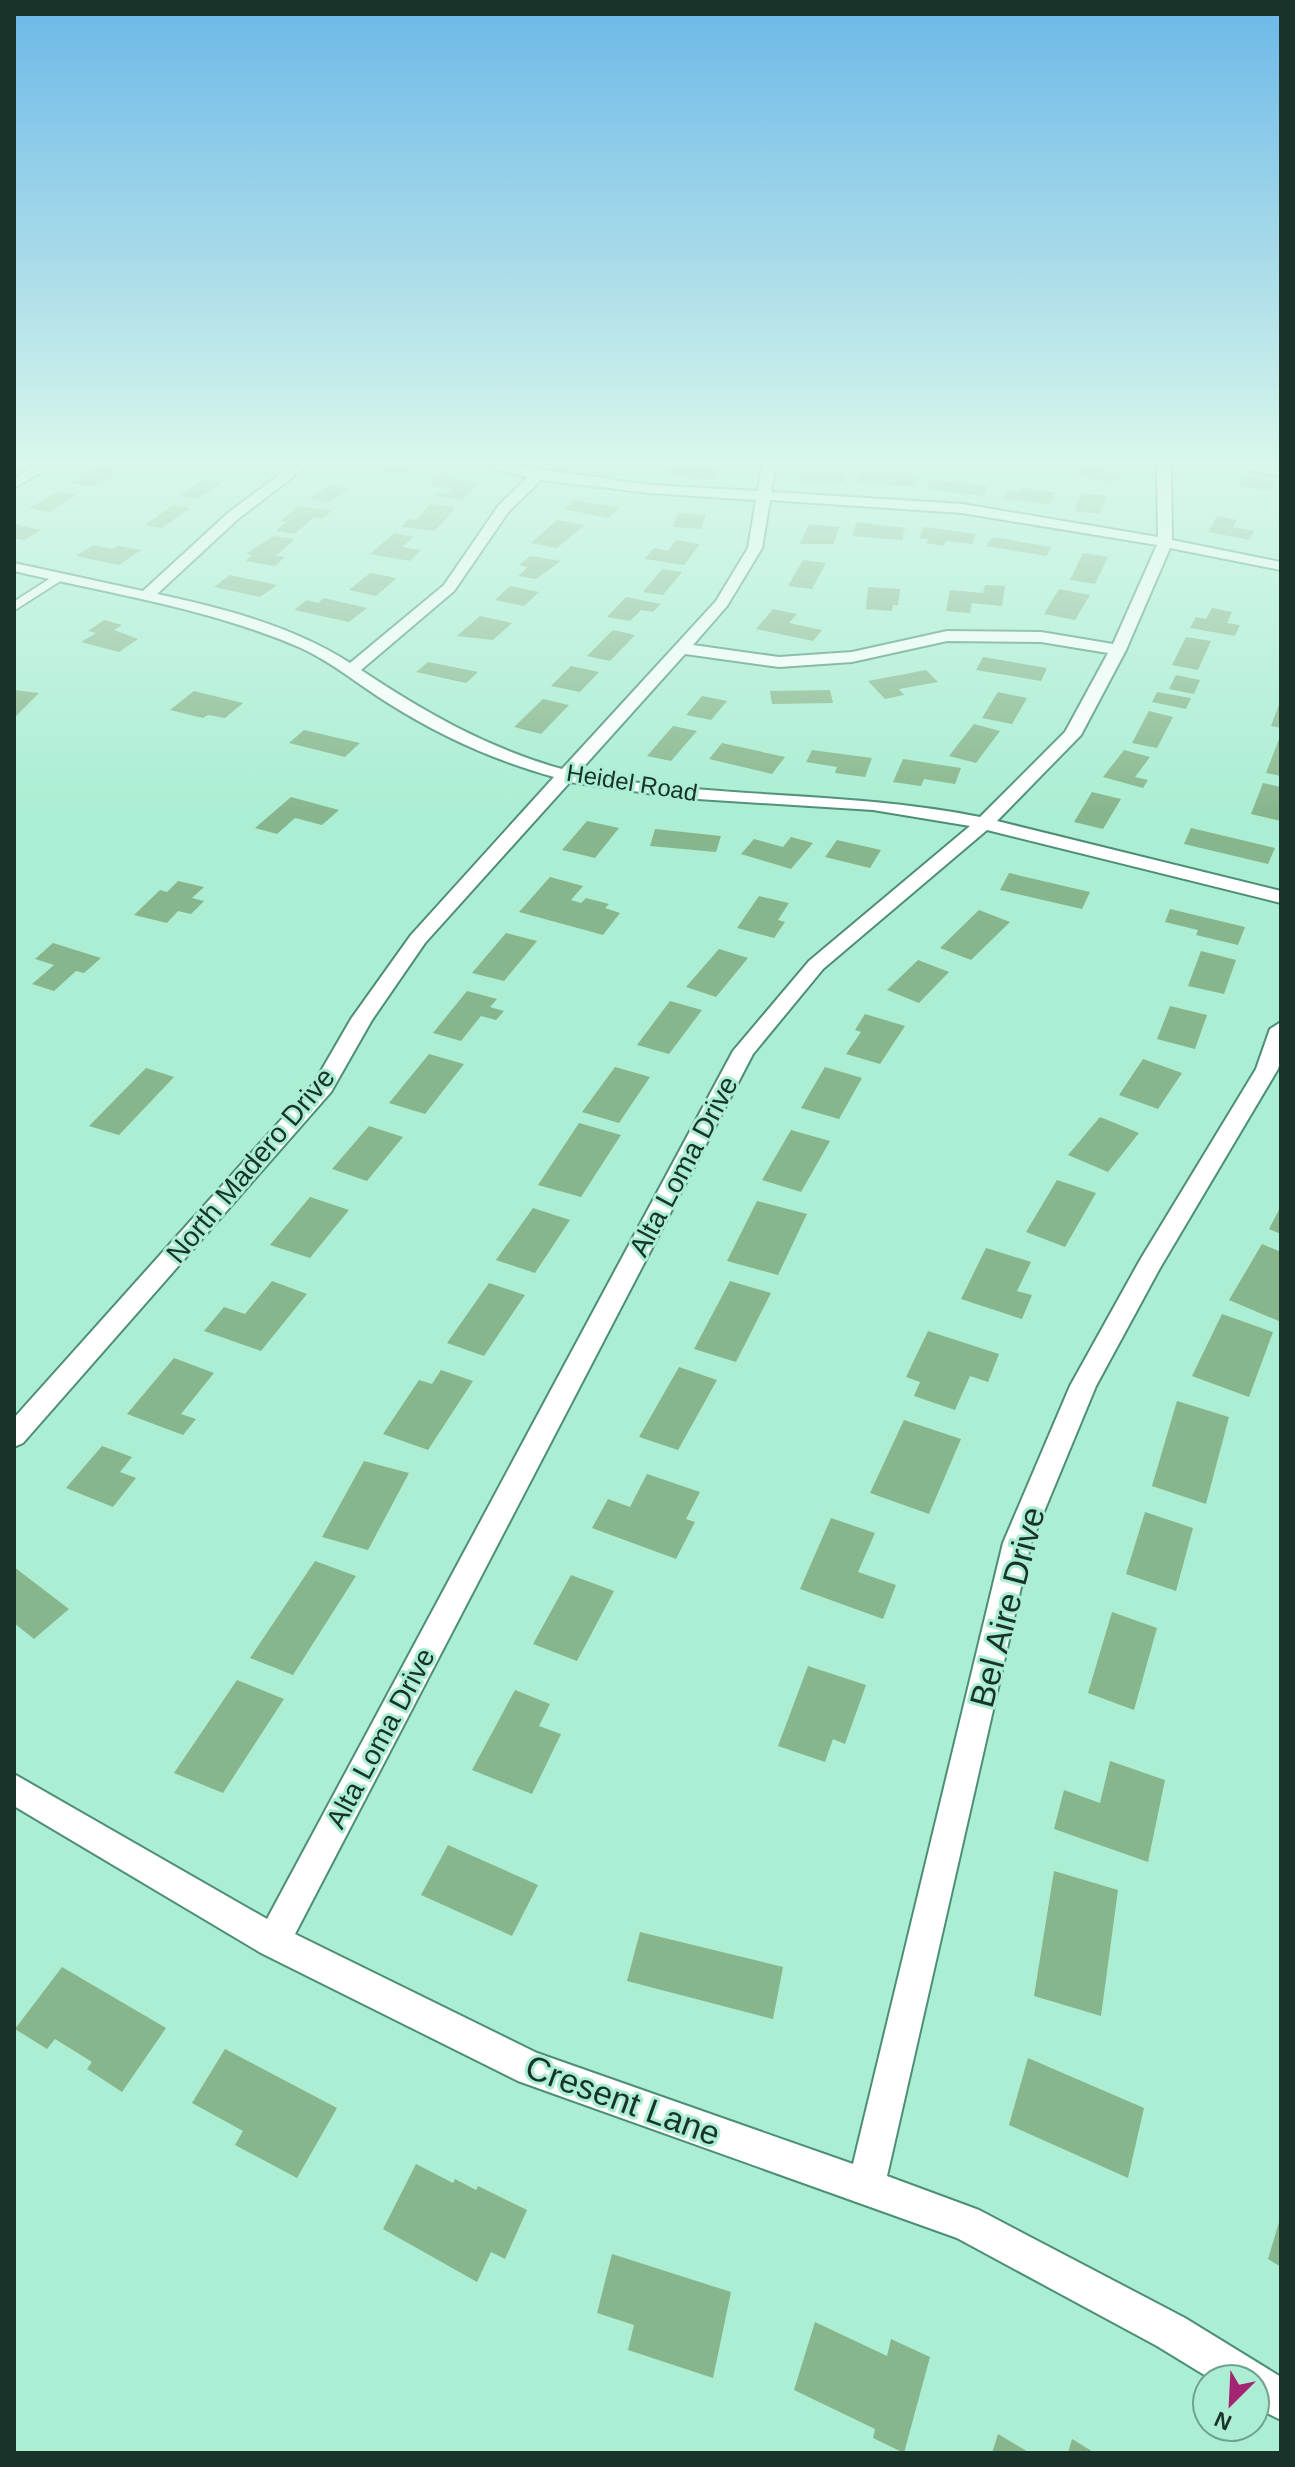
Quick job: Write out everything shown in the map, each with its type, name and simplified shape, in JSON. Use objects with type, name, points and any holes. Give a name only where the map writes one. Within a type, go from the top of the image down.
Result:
[{"type":"street","name":"Heidel Road","points":[[72,581],[270,631],[321,652],[433,723],[497,752],[568,776],[671,793],[872,805],[983,824],[1281,897]]},
{"type":"street","points":[[145,597],[162,581]]},
{"type":"street","points":[[351,670],[454,581]]},
{"type":"street","name":"North Madero Drive","points":[[14,1436],[323,1087],[362,1019],[418,939],[722,603],[735,581]]},
{"type":"street","name":"Alta Loma Drive","points":[[273,1941],[744,1051],[816,965],[983,824],[1072,735],[1118,650],[1149,581]]},
{"type":"street","points":[[679,648],[779,662],[852,657],[947,636],[1041,637],[1118,650]]},
{"type":"street","name":"Bel Aire Drive","points":[[866,2186],[1017,1543],[1083,1386],[1149,1266],[1267,1069],[1281,1029]]},
{"type":"street","name":"Cresent Lane","points":[[14,1789],[273,1941],[531,2068],[966,2223],[1171,2332],[1221,2363]]},
{"type":"lane","points":[[14,606],[53,581]]},
{"type":"building","points":[[222,581],[259,581],[277,585],[260,597],[214,587]]},
{"type":"building","points":[[360,581],[393,581],[376,596],[349,590]]},
{"type":"building","points":[[652,581],[674,581],[663,595],[643,592]]},
{"type":"building","points":[[791,581],[816,581],[812,589],[788,586]]},
{"type":"building","points":[[985,585],[1005,586],[1002,606],[972,603],[970,613],[946,611],[950,590],[983,593]]},
{"type":"building","points":[[510,586],[539,592],[524,606],[495,600]]},
{"type":"building","points":[[868,587],[900,589],[898,605],[893,605],[892,611],[866,609]]},
{"type":"building","points":[[1059,589],[1090,595],[1075,620],[1044,614]]},
{"type":"building","points":[[626,597],[661,604],[653,612],[641,610],[630,621],[607,617]]},
{"type":"building","points":[[324,598],[367,608],[349,622],[294,610],[307,600],[318,603]]},
{"type":"building","points":[[1212,608],[1232,612],[1227,623],[1240,625],[1235,636],[1190,628],[1196,617],[1206,619]]},
{"type":"building","points":[[773,609],[797,614],[789,623],[822,630],[813,641],[756,629]]},
{"type":"building","points":[[480,616],[512,623],[493,640],[457,636]]},
{"type":"building","points":[[104,620],[122,625],[114,630],[138,639],[119,652],[81,642],[96,633],[88,631]]},
{"type":"building","points":[[613,630],[635,635],[610,661],[587,656]]},
{"type":"building","points":[[1186,637],[1211,641],[1198,670],[1172,665]]},
{"type":"building","points":[[983,657],[1047,668],[1041,681],[976,670]]},
{"type":"building","points":[[428,662],[478,672],[466,683],[416,672]]},
{"type":"building","points":[[571,666],[599,672],[580,692],[551,686]]},
{"type":"building","points":[[926,670],[938,682],[899,689],[904,695],[885,699],[868,681]]},
{"type":"building","points":[[1176,675],[1200,680],[1194,694],[1169,689]]},
{"type":"building","points":[[14,690],[39,693],[14,718]]},
{"type":"building","points":[[830,690],[833,703],[772,704],[770,691]]},
{"type":"building","points":[[194,691],[243,703],[225,718],[208,715],[203,718],[170,710]]},
{"type":"building","points":[[998,692],[1027,698],[1012,724],[982,718]]},
{"type":"building","points":[[1157,692],[1191,698],[1186,709],[1152,702]]},
{"type":"building","points":[[702,696],[727,701],[711,720],[686,715]]},
{"type":"building","points":[[543,699],[569,705],[541,734],[514,727]]},
{"type":"building","points":[[1281,699],[1281,728],[1271,726]]},
{"type":"building","points":[[1149,711],[1173,717],[1157,748],[1132,743]]},
{"type":"building","points":[[974,724],[1000,731],[976,763],[949,756]]},
{"type":"building","points":[[673,726],[697,731],[671,761],[647,756]]},
{"type":"building","points":[[304,730],[360,743],[345,757],[289,743]]},
{"type":"building","points":[[1281,734],[1281,776],[1266,773]]},
{"type":"building","points":[[722,743],[785,757],[772,774],[709,759]]},
{"type":"building","points":[[812,750],[872,758],[865,777],[835,773],[837,767],[806,762]]},
{"type":"building","points":[[1124,750],[1150,757],[1135,777],[1148,780],[1143,788],[1103,777]]},
{"type":"building","points":[[903,759],[961,768],[955,784],[924,779],[921,786],[893,782]]},
{"type":"building","points":[[1263,783],[1281,787],[1281,821],[1251,814]]},
{"type":"building","points":[[1092,792],[1121,799],[1103,829],[1074,822]]},
{"type":"building","points":[[291,797],[339,810],[322,825],[295,818],[277,834],[255,828]]},
{"type":"building","points":[[587,821],[619,828],[595,858],[562,850]]},
{"type":"building","points":[[1191,828],[1275,848],[1268,864],[1184,844]]},
{"type":"building","points":[[655,829],[721,836],[716,852],[650,846]]},
{"type":"building","points":[[791,837],[813,843],[791,869],[741,854],[754,839],[783,847]]},
{"type":"building","points":[[837,840],[881,850],[870,868],[825,857]]},
{"type":"building","points":[[1009,873],[1090,892],[1082,909],[1000,890]]},
{"type":"building","points":[[550,877],[583,886],[571,900],[581,903],[586,898],[609,904],[605,908],[620,913],[603,935],[519,912]]},
{"type":"building","points":[[178,881],[204,887],[192,898],[204,901],[191,914],[178,911],[167,923],[134,915],[160,890],[167,892]]},
{"type":"building","points":[[759,896],[789,903],[778,920],[785,922],[774,938],[737,928]]},
{"type":"building","points":[[1170,909],[1245,927],[1238,945],[1196,935],[1198,930],[1165,922]]},
{"type":"building","points":[[979,910],[1010,922],[971,960],[940,948]]},
{"type":"building","points":[[506,933],[537,941],[504,981],[472,973]]},
{"type":"building","points":[[53,943],[101,958],[84,973],[76,971],[54,991],[32,984],[54,965],[35,959]]},
{"type":"building","points":[[719,949],[748,958],[716,997],[686,987]]},
{"type":"building","points":[[1201,951],[1236,960],[1224,994],[1188,986]]},
{"type":"building","points":[[918,960],[949,972],[919,1003],[887,990]]},
{"type":"building","points":[[467,991],[497,999],[490,1007],[504,1011],[496,1020],[481,1016],[461,1041],[433,1033]]},
{"type":"building","points":[[670,1001],[702,1010],[669,1054],[637,1045]]},
{"type":"building","points":[[1170,1006],[1207,1015],[1195,1049],[1157,1039]]},
{"type":"building","points":[[865,1014],[905,1026],[880,1064],[846,1054],[861,1032],[855,1030]]},
{"type":"building","points":[[429,1054],[464,1064],[425,1114],[389,1103]]},
{"type":"building","points":[[1143,1059],[1182,1073],[1158,1109],[1119,1095]]},
{"type":"building","points":[[615,1067],[650,1077],[619,1123],[582,1112]]},
{"type":"building","points":[[825,1067],[862,1078],[839,1119],[801,1108]]},
{"type":"building","points":[[146,1068],[174,1077],[119,1135],[89,1126]]},
{"type":"building","points":[[1100,1117],[1139,1133],[1108,1172],[1068,1155]]},
{"type":"building","points":[[579,1123],[621,1135],[581,1197],[538,1185]]},
{"type":"building","points":[[369,1126],[403,1137],[367,1181],[332,1169]]},
{"type":"building","points":[[791,1130],[830,1141],[801,1192],[762,1180]]},
{"type":"building","points":[[1057,1180],[1096,1193],[1065,1247],[1026,1232]]},
{"type":"building","points":[[310,1197],[349,1210],[310,1258],[270,1245]]},
{"type":"building","points":[[757,1201],[807,1214],[778,1275],[727,1261]]},
{"type":"building","points":[[1281,1206],[1281,1234],[1269,1229]]},
{"type":"building","points":[[533,1208],[570,1220],[535,1273],[496,1260]]},
{"type":"building","points":[[1262,1244],[1281,1252],[1281,1322],[1229,1300]]},
{"type":"building","points":[[986,1248],[1031,1262],[1017,1291],[1032,1295],[1022,1319],[961,1299]]},
{"type":"building","points":[[272,1281],[307,1294],[261,1351],[204,1331],[224,1307],[245,1314]]},
{"type":"building","points":[[730,1281],[771,1293],[736,1362],[694,1349]]},
{"type":"building","points":[[489,1283],[525,1295],[484,1356],[447,1343]]},
{"type":"building","points":[[1222,1314],[1273,1332],[1249,1397],[1192,1376]]},
{"type":"building","points":[[928,1331],[999,1354],[988,1382],[970,1376],[955,1410],[914,1396],[920,1382],[906,1377]]},
{"type":"building","points":[[174,1358],[214,1373],[181,1414],[196,1419],[183,1435],[127,1414]]},
{"type":"building","points":[[679,1367],[717,1380],[678,1450],[639,1437]]},
{"type":"building","points":[[441,1370],[473,1381],[428,1450],[383,1434],[419,1380],[432,1384]]},
{"type":"building","points":[[1177,1401],[1229,1417],[1206,1504],[1152,1486]]},
{"type":"building","points":[[904,1420],[961,1439],[929,1514],[870,1493]]},
{"type":"building","points":[[102,1446],[132,1457],[120,1472],[136,1478],[113,1507],[66,1488]]},
{"type":"building","points":[[364,1461],[409,1473],[368,1550],[322,1537]]},
{"type":"building","points":[[647,1474],[700,1492],[686,1519],[695,1522],[676,1559],[592,1528],[608,1499],[630,1507]]},
{"type":"building","points":[[1145,1512],[1193,1528],[1176,1591],[1126,1574]]},
{"type":"building","points":[[831,1518],[875,1533],[858,1572],[896,1585],[883,1619],[800,1589]]},
{"type":"building","points":[[315,1561],[356,1576],[293,1675],[250,1658]]},
{"type":"building","points":[[14,1567],[69,1609],[34,1639],[14,1623]]},
{"type":"building","points":[[571,1575],[614,1591],[577,1661],[533,1644]]},
{"type":"building","points":[[1112,1612],[1157,1628],[1134,1710],[1088,1693]]},
{"type":"building","points":[[808,1666],[866,1685],[845,1744],[833,1739],[825,1762],[778,1746]]},
{"type":"building","points":[[237,1680],[284,1699],[223,1793],[174,1773]]},
{"type":"building","points":[[515,1690],[550,1704],[539,1726],[561,1734],[532,1794],[472,1770]]},
{"type":"building","points":[[1110,1761],[1165,1780],[1148,1862],[1054,1829],[1064,1790],[1100,1803]]},
{"type":"building","points":[[448,1845],[538,1885],[512,1936],[421,1895]]},
{"type":"building","points":[[1054,1871],[1118,1890],[1101,2016],[1034,1996]]},
{"type":"building","points":[[640,1932],[783,1967],[773,2019],[627,1981]]},
{"type":"building","points":[[62,1967],[166,2028],[122,2092],[87,2069],[92,2062],[55,2039],[47,2049],[15,2029]]},
{"type":"building","points":[[225,2049],[337,2108],[297,2178],[235,2145],[243,2131],[192,2103]]},
{"type":"building","points":[[1028,2058],[1144,2108],[1128,2178],[1009,2125]]},
{"type":"building","points":[[416,2164],[453,2183],[455,2179],[476,2190],[478,2186],[527,2210],[505,2259],[491,2252],[477,2282],[383,2229]]},
{"type":"building","points":[[1281,2219],[1281,2267],[1268,2259]]},
{"type":"building","points":[[612,2254],[731,2292],[713,2378],[628,2350],[634,2325],[597,2313]]},
{"type":"building","points":[[815,2322],[887,2356],[891,2339],[930,2357],[904,2453],[873,2438],[875,2429],[794,2390]]},
{"type":"building","points":[[998,2434],[1030,2453],[992,2453]]},
{"type":"building","points":[[1072,2439],[1095,2453],[1068,2453]]}]
